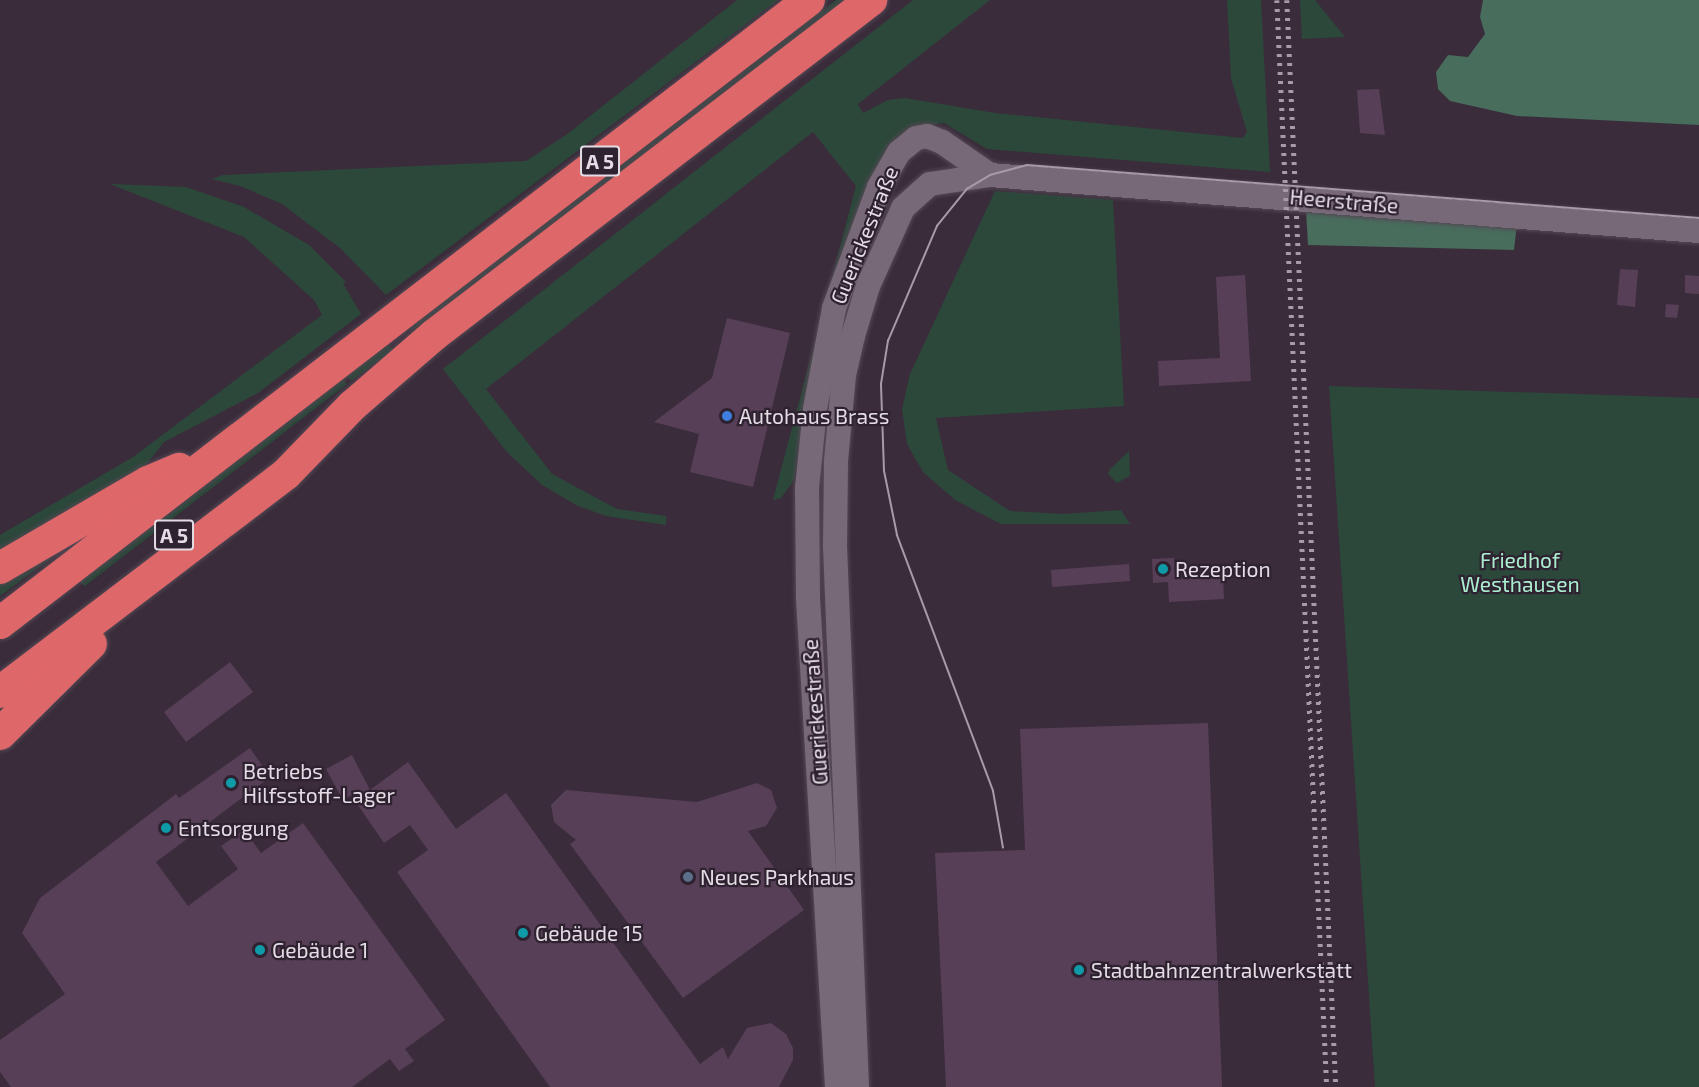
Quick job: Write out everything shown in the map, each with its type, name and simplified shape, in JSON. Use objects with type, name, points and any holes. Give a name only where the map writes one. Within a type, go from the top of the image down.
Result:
[{"type":"highway","name":"A 5","points":[[0,623],[809,0]]},
{"type":"highway","name":"A 5","points":[[0,670],[261,468],[352,406],[434,335],[872,0]]},
{"type":"highway","points":[[0,734],[104,631],[247,513],[352,406]]},
{"type":"highway","points":[[0,568],[148,482],[221,452]]},
{"type":"highway","points":[[0,692],[286,474]]},
{"type":"main road","name":"Guerickestraße","points":[[837,1087],[808,597],[807,488],[815,409],[834,308],[879,188],[899,152],[916,138],[927,136],[942,142],[990,175]]},
{"type":"main road","name":"Heerstraße","points":[[990,175],[1699,231]]},
{"type":"main road","name":"Guerickestraße","points":[[857,1087],[835,546],[844,375],[868,286],[903,208],[930,184],[990,175]]},
{"type":"green space","points":[[737,0],[778,0],[386,295],[340,248],[282,204],[240,186],[212,179],[223,175],[526,161],[566,135]]},
{"type":"green space","points":[[836,0],[848,0],[414,333],[410,327]]},
{"type":"green space","points":[[913,0],[990,0],[858,104],[863,113],[888,100],[905,98],[995,113],[1243,138],[1247,132],[1231,78],[1227,0],[1261,0],[1270,172],[987,149],[944,123],[914,127],[804,410],[794,480],[781,498],[773,500],[856,186],[813,132],[486,389],[552,474],[617,509],[666,516],[666,525],[606,516],[578,506],[542,485],[506,451],[443,369]]},
{"type":"green space","points":[[1300,0],[1315,0],[1345,37],[1302,39]]},
{"type":"green space","points":[[1483,0],[1699,0],[1699,125],[1517,116],[1450,101],[1438,89],[1436,72],[1448,55],[1468,57],[1485,34],[1480,17]]},
{"type":"green space","points":[[110,184],[186,187],[244,207],[309,245],[346,282],[343,284],[361,314],[258,393],[164,442],[137,477],[0,554],[0,535],[133,457],[322,315],[314,300],[244,237]]},
{"type":"green space","points":[[995,191],[1113,200],[1124,406],[936,418],[948,470],[1010,511],[1063,514],[1121,510],[1130,524],[1001,524],[955,500],[923,472],[907,444],[902,409],[910,374]]},
{"type":"green space","points":[[1306,211],[1517,224],[1514,250],[1308,245]]},
{"type":"green space","points":[[388,343],[393,350],[351,381],[348,377],[344,380],[347,384],[85,586],[78,581]]},
{"type":"green space","name":"Friedhof Westhausen","points":[[1329,386],[1699,398],[1699,1087],[1375,1087]]},
{"type":"green space","points":[[1129,451],[1130,476],[1117,483],[1108,474],[1110,469]]},
{"type":"green space","points":[[49,550],[53,557],[0,596],[0,578]]},
{"type":"building","points":[[1379,89],[1385,135],[1360,133],[1357,90]]},
{"type":"building","points":[[1620,269],[1638,270],[1635,307],[1617,305]]},
{"type":"building","points":[[1245,275],[1251,381],[1159,386],[1158,361],[1220,358],[1216,277]]},
{"type":"building","points":[[1685,275],[1699,276],[1699,294],[1685,293]]},
{"type":"building","points":[[1666,304],[1679,305],[1677,318],[1665,317]]},
{"type":"building","points":[[727,318],[790,333],[753,487],[690,472],[699,434],[654,422],[712,378]]},
{"type":"building","points":[[1174,558],[1175,579],[1223,576],[1224,599],[1169,602],[1168,582],[1153,583],[1152,559]]},
{"type":"building","points":[[1129,564],[1130,581],[1052,587],[1051,570]]},
{"type":"building","points":[[230,662],[253,692],[186,742],[164,712]]},
{"type":"building","name":"Stadtbahnzentralwerkstatt","points":[[1208,723],[1222,1087],[946,1087],[935,853],[1025,850],[1020,729]]},
{"type":"building","name":"Gebäude 1","points":[[250,748],[270,777],[156,862],[188,906],[238,869],[221,846],[244,830],[261,853],[303,823],[445,1020],[405,1049],[414,1061],[399,1071],[390,1059],[352,1087],[11,1087],[0,1072],[0,1040],[65,994],[22,933],[40,898],[176,794],[179,798]]},
{"type":"building","name":"Gebäude 15","points":[[352,755],[370,790],[408,762],[456,829],[506,793],[700,1064],[723,1047],[728,1059],[747,1028],[771,1023],[786,1034],[793,1048],[793,1060],[779,1087],[550,1087],[397,872],[428,850],[410,825],[384,843],[351,795],[343,800],[326,769]]},
{"type":"building","name":"Neues Parkhaus","points":[[757,783],[771,790],[777,808],[766,826],[748,831],[804,910],[683,998],[570,844],[576,840],[554,822],[551,805],[566,790],[697,802]]},
{"type":"tram line","points":[[1003,848],[993,791],[897,535],[884,471],[881,384],[888,341],[937,226],[967,189],[990,175],[1027,165],[1699,218]]},
{"type":"railway","points":[[1277,0],[1327,1087]]},
{"type":"railway","points":[[1287,0],[1336,1087]]},
{"type":"place","name":"Autohaus Brass","points":[[727,416]]},
{"type":"place","name":"Rezeption","points":[[1163,569]]},
{"type":"place","name":"Betriebs Hilfsstoff-Lager","points":[[231,783]]},
{"type":"place","name":"Entsorgung","points":[[166,828]]},
{"type":"place","name":"Neues Parkhaus","points":[[688,877]]},
{"type":"place","name":"Gebäude 15","points":[[523,933]]},
{"type":"place","name":"Gebäude 1","points":[[260,950]]},
{"type":"place","name":"Stadtbahnzentralwerkstatt","points":[[1079,970]]}]
